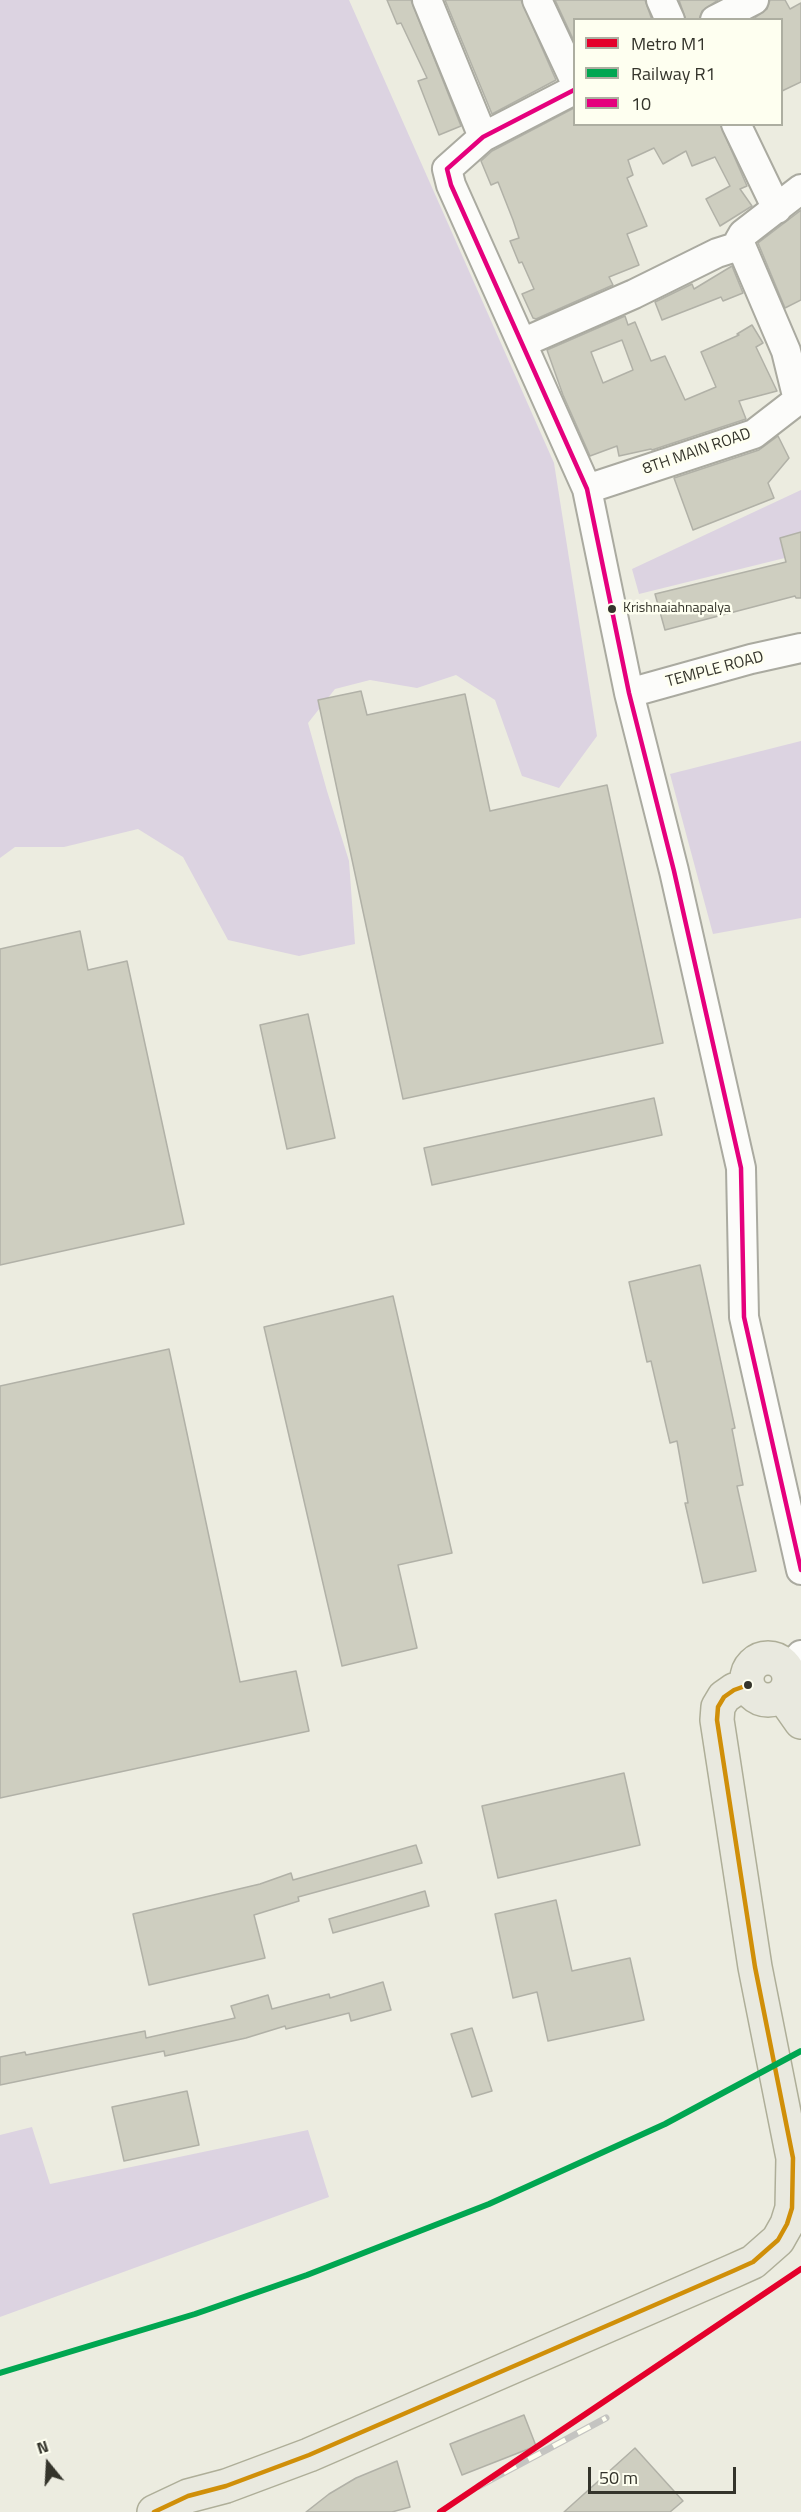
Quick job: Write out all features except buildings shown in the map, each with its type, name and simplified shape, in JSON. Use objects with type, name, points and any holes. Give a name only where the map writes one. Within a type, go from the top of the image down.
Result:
[{"type":"main road","points":[[154,2512],[188,2496],[226,2486],[309,2455],[753,2262],[778,2240],[787,2224],[793,2193],[794,2169],[759,1993],[717,1719],[718,1707],[724,1696],[748,1685],[756,1696],[762,1699],[776,1699],[792,1677]]},
{"type":"main road","points":[[792,1677],[801,1722]]},
{"type":"main road","points":[[190,2512],[229,2496],[309,2455]]},
{"type":"street","points":[[427,0],[483,136]]},
{"type":"street","points":[[537,0],[573,77]]},
{"type":"street","points":[[661,0],[669,18]]},
{"type":"street","points":[[719,18],[754,0]]},
{"type":"street","points":[[573,91],[483,136],[447,168],[451,185],[587,489],[629,693],[674,871],[741,1168],[744,1317],[801,1570]]},
{"type":"street","points":[[737,126],[777,209]]},
{"type":"street","points":[[522,343],[634,294],[709,257],[739,246],[743,234],[801,190]]},
{"type":"street","name":"8TH MAIN ROAD","points":[[587,489],[754,434],[800,402],[786,351],[739,246]]},
{"type":"street","name":"TEMPLE ROAD","points":[[629,693],[750,659],[801,648]]},
{"type":"shaded area","points":[[0,0],[349,0],[554,463],[597,736],[559,788],[522,776],[495,700],[456,675],[417,688],[370,680],[335,689],[308,723],[349,861],[355,944],[299,956],[228,940],[183,857],[138,829],[64,847],[15,847],[0,858]]},
{"type":"shaded area","points":[[801,490],[801,554],[639,594],[632,569]]},
{"type":"shaded area","points":[[801,741],[801,918],[713,934],[670,774]]},
{"type":"shaded area","points":[[32,2127],[50,2184],[308,2130],[329,2197],[0,2317],[0,2135]]},
{"type":"railway","points":[[479,2486],[606,2418]]},
{"type":"metro line","name":"M1","points":[[440,2512],[801,2269]]},
{"type":"rail line","name":"R1","points":[[0,2373],[195,2314],[307,2275],[489,2204],[665,2124],[801,2051]]},
{"type":"transit line","name":"10","points":[[573,91],[483,137],[447,169],[451,185],[587,489],[629,693],[674,871],[741,1168],[744,1317],[801,1570]]},
{"type":"transit line","points":[[154,2512],[188,2496],[226,2486],[309,2455],[733,2271],[753,2262],[778,2240],[787,2224],[792,2208],[793,2158],[755,1967],[717,1720],[718,1707],[724,1697],[748,1685]]},
{"type":"place","name":"Krishnaiahnapalya","points":[[612,609]]}]
